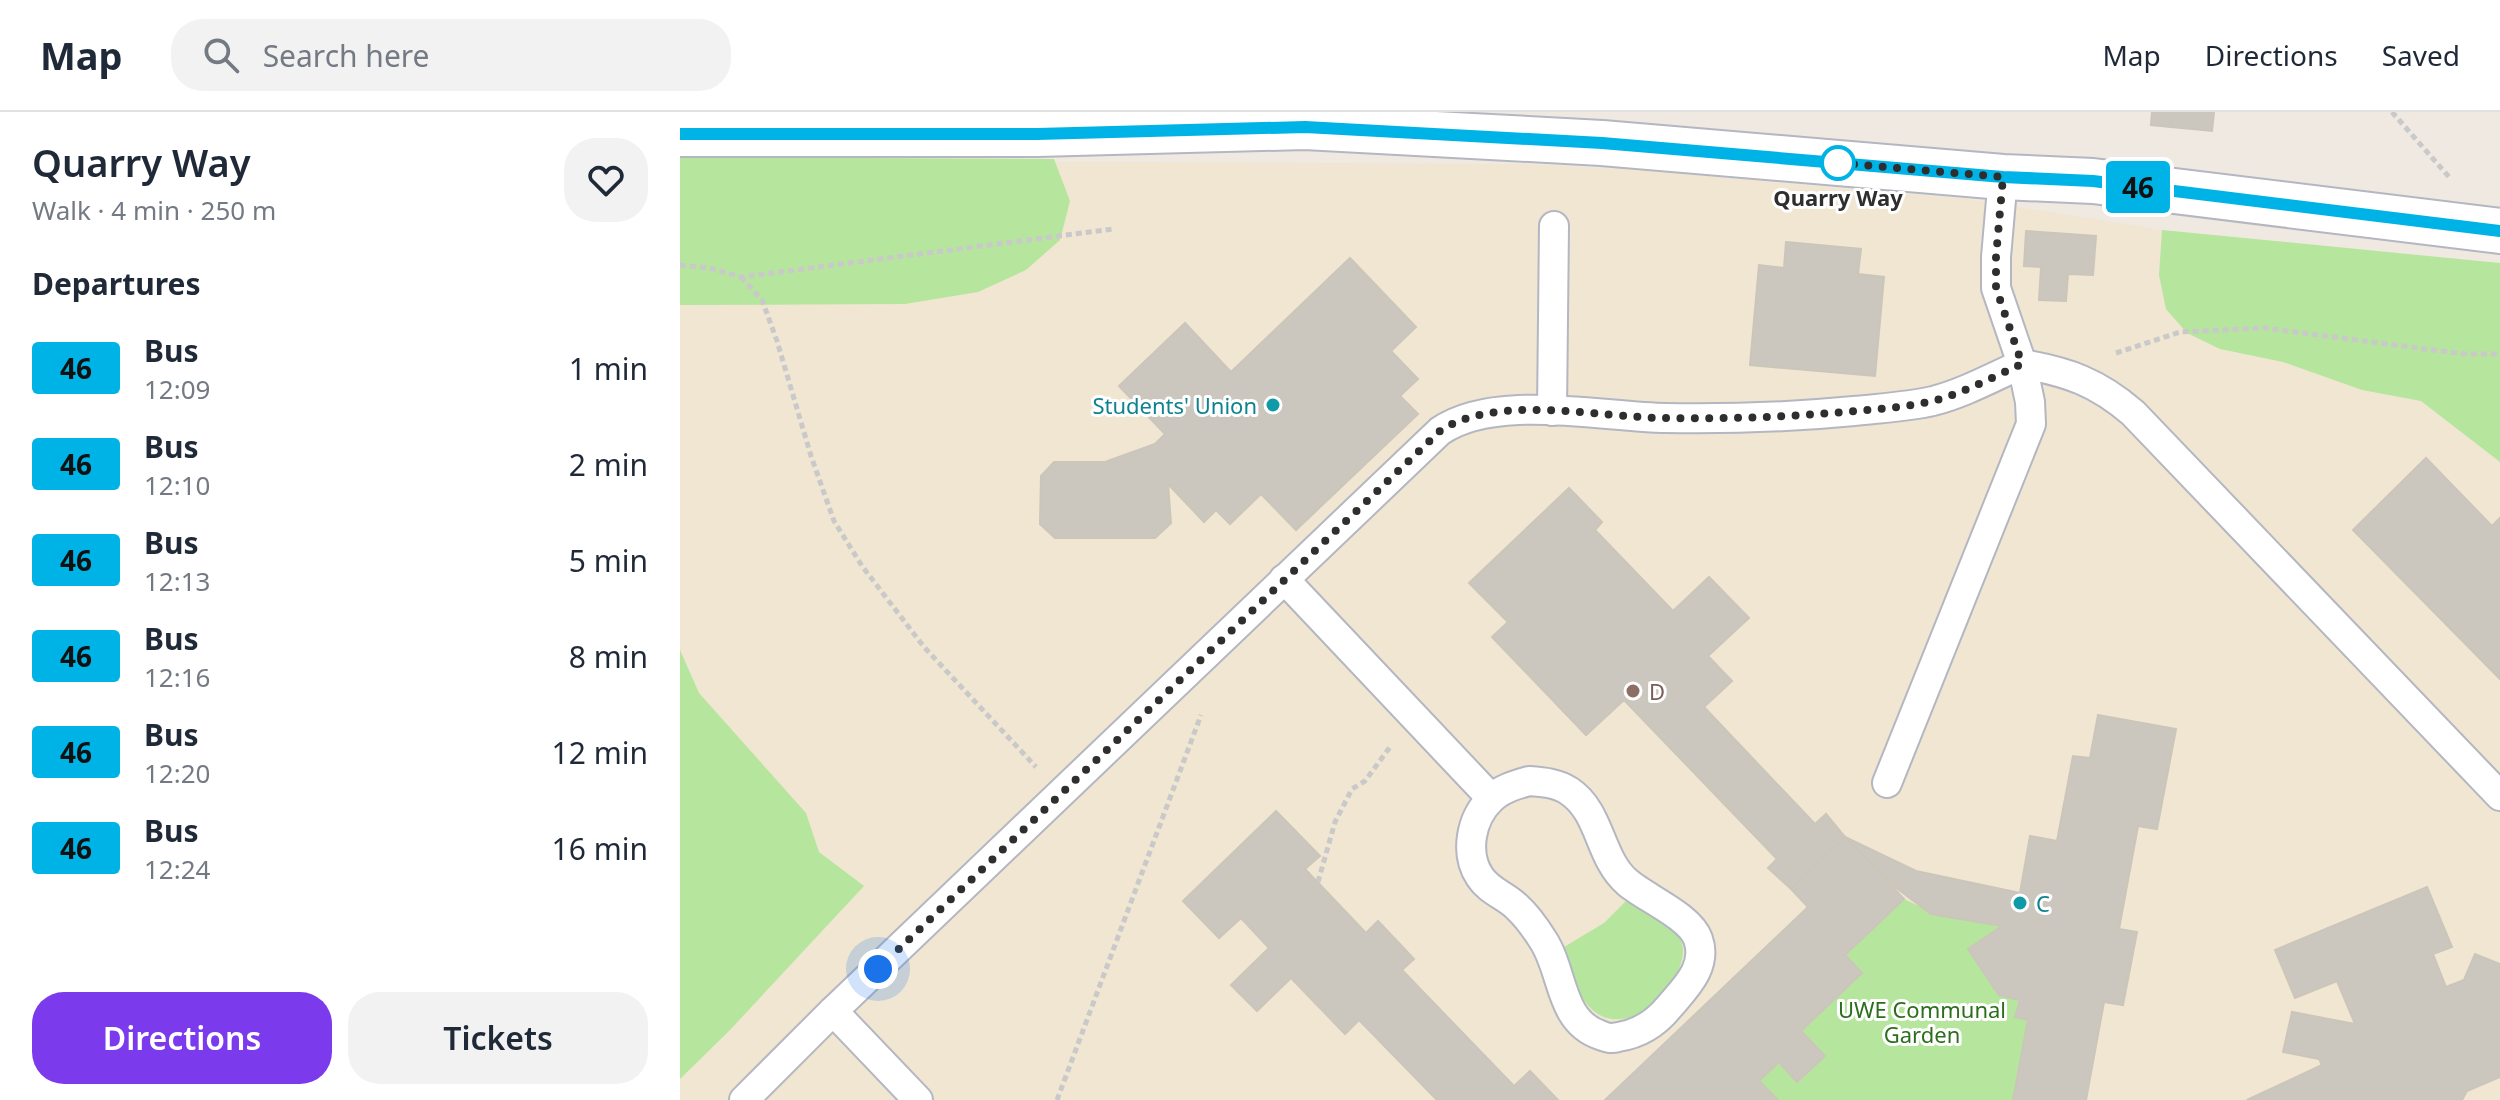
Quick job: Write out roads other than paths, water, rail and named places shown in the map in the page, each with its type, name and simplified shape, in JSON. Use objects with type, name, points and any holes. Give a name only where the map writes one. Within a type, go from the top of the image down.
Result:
[{"type":"street","points":[[680,134],[1037,134],[1305,127],[1605,128],[2003,177],[2093,181],[2498,230]]},
{"type":"lane","points":[[1887,783],[2031,424],[2022,364],[1996,288],[2003,177]]},
{"type":"lane","points":[[1552,411],[1554,226]]},
{"type":"lane","points":[[744,1100],[833,1011],[1440,431],[1449,425],[1488,413],[1552,411],[1664,418],[1813,415],[1934,401],[2022,364],[2062,371],[2111,394],[2133,413],[2500,796]]},
{"type":"lane","points":[[1284,579],[1491,798]]},
{"type":"lane","points":[[1529,781],[1549,783],[1568,790],[1584,804],[1602,845],[1625,881],[1690,926],[1698,938],[1700,956],[1696,975],[1662,1015],[1634,1034],[1610,1039],[1590,1032],[1576,1021],[1545,943],[1516,905],[1492,892],[1479,876],[1472,856],[1471,834],[1478,815],[1491,798],[1508,787],[1529,781]]},
{"type":"lane","points":[[833,1011],[918,1100]]},
{"type":"place","name":"Quarry Way","points":[[1838,163]]},
{"type":"place","name":"Students' Union","points":[[1273,405]]},
{"type":"place","name":"D","points":[[1633,691]]},
{"type":"place","name":"C","points":[[2020,903]]},
{"type":"park label","name":"UWE Communal Garden","points":[[1922,1022]]}]
